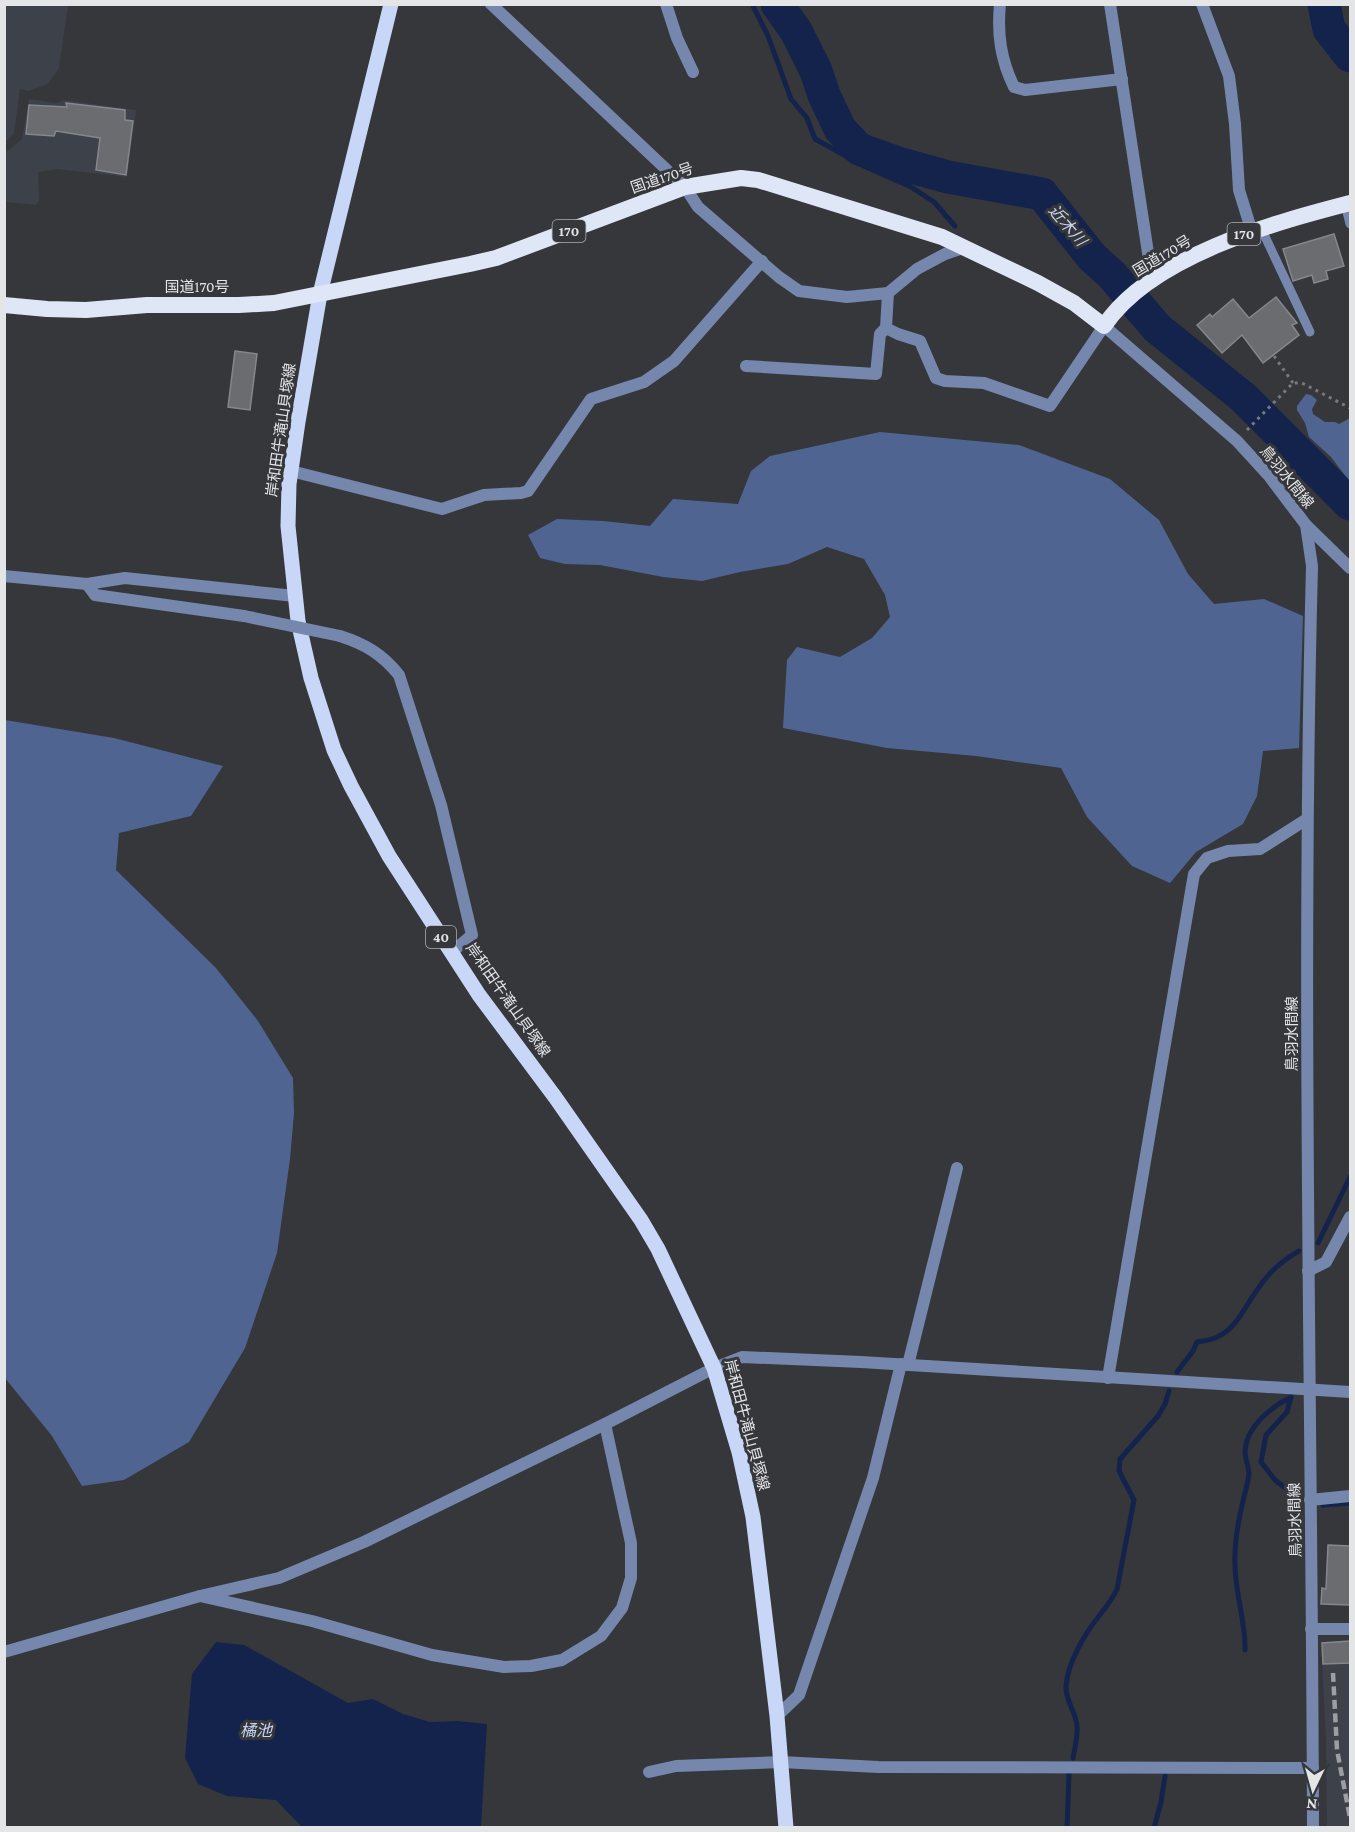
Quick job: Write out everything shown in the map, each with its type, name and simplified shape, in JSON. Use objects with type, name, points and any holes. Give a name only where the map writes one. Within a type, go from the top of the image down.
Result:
[{"type":"highway","name":"国道170号","points":[[4,305],[86,310],[147,305],[274,303],[496,258],[685,187],[741,178],[758,180],[942,237],[1108,320],[1149,282],[1214,246],[1256,230],[1348,203]]},
{"type":"main road","name":"岸和田牛滝山貝塚線","points":[[391,4],[320,294],[291,471],[289,537],[298,621],[311,678],[334,750],[389,856],[479,995],[555,1097],[641,1220],[658,1249],[714,1368],[739,1452],[753,1517],[777,1716],[786,1827]]},
{"type":"street","points":[[491,4],[685,187],[698,207],[800,291],[847,297],[888,293],[916,269],[945,254],[966,247]]},
{"type":"street","points":[[666,4],[677,38],[693,72]]},
{"type":"street","points":[[1000,4],[997,27],[1003,64],[1014,87],[1025,90],[1122,79]]},
{"type":"street","points":[[1110,4],[1149,282]]},
{"type":"street","points":[[1202,4],[1229,76],[1239,190],[1256,230]]},
{"type":"street","points":[[291,471],[442,509],[484,495],[528,491],[591,399],[644,382],[674,361],[762,261]]},
{"type":"street","points":[[746,366],[876,374],[880,334],[886,328],[888,293]]},
{"type":"street","points":[[886,328],[921,341],[936,378],[945,381],[984,383],[1050,406],[1108,320]]},
{"type":"street","name":"鳥羽水間線","points":[[1108,320],[1237,441],[1269,476],[1306,525],[1312,566],[1307,819],[1313,1827]]},
{"type":"street","points":[[1306,525],[1350,568]]},
{"type":"street","points":[[4,576],[87,584],[125,578],[295,596]]},
{"type":"street","points":[[87,584],[95,595],[244,616],[340,636],[359,642],[387,660],[399,675],[441,805],[472,935],[452,952]]},
{"type":"street","points":[[1108,1378],[1194,874],[1207,858],[1228,851],[1260,849],[1307,819]]},
{"type":"street","points":[[777,1716],[799,1695],[873,1478],[957,1168]]},
{"type":"street","points":[[1308,1271],[1326,1262],[1350,1217]]},
{"type":"street","points":[[4,1652],[200,1596],[290,1574],[364,1542],[714,1368],[742,1357],[1350,1392]]},
{"type":"street","points":[[200,1596],[312,1621],[432,1655],[504,1667],[531,1666],[562,1660],[601,1636],[622,1608],[631,1578],[631,1543],[605,1424]]},
{"type":"street","points":[[1310,1500],[1350,1496]]},
{"type":"street","points":[[1311,1629],[1350,1629]]},
{"type":"street","points":[[649,1772],[676,1766],[781,1762],[878,1767],[1312,1768]]},
{"type":"lane","points":[[1348,203],[1350,224]]},
{"type":"lane","points":[[1256,230],[1310,332]]},
{"type":"path","points":[[1274,356],[1293,383]]},
{"type":"path","points":[[1244,434],[1293,383],[1302,383],[1350,408]]},
{"type":"shaded area","points":[[5,4],[68,5],[59,68],[48,84],[29,91],[20,89],[14,134],[5,142]]},
{"type":"shaded area","points":[[29,99],[57,103],[64,100],[136,110],[127,177],[57,169],[38,172],[39,201],[36,205],[5,202],[5,153],[22,139]]},
{"type":"shaded area","points":[[1306,394],[1317,400],[1312,409],[1313,414],[1325,422],[1339,424],[1350,418],[1350,482],[1331,457],[1309,437],[1305,423],[1297,410],[1297,406]]},
{"type":"shaded area","points":[[880,432],[1019,445],[1110,479],[1159,520],[1188,574],[1214,604],[1264,599],[1303,616],[1299,748],[1263,751],[1257,796],[1243,824],[1196,852],[1170,883],[1132,866],[1087,817],[1061,768],[976,756],[887,748],[783,728],[787,660],[797,647],[840,657],[872,638],[890,617],[885,595],[864,559],[827,547],[788,564],[702,581],[663,577],[600,565],[565,564],[540,558],[528,535],[557,519],[650,526],[673,499],[738,504],[751,471],[770,456]]},
{"type":"shaded area","points":[[5,720],[114,738],[223,766],[191,816],[119,833],[116,870],[216,968],[258,1021],[293,1078],[294,1113],[290,1159],[277,1253],[245,1348],[189,1442],[124,1480],[82,1486],[52,1436],[5,1378]]},
{"type":"shaded area","points":[[1350,1640],[1350,1827],[1327,1827],[1321,1642]]},
{"type":"water","name":"橘池","points":[[216,1642],[244,1645],[348,1703],[373,1699],[403,1714],[430,1722],[457,1721],[487,1724],[481,1827],[302,1827],[276,1800],[227,1796],[198,1784],[185,1758],[192,1674]]},
{"type":"building","points":[[66,103],[125,110],[125,120],[133,121],[126,175],[96,170],[100,138],[56,131],[54,136],[26,134],[29,105],[67,107]]},
{"type":"building","points":[[1334,234],[1344,266],[1326,271],[1328,279],[1314,283],[1312,275],[1293,281],[1283,249]]},
{"type":"building","points":[[1276,297],[1297,323],[1292,325],[1299,335],[1263,363],[1242,335],[1222,353],[1197,325],[1210,314],[1212,317],[1233,299],[1249,318]]},
{"type":"building","points":[[235,351],[257,354],[250,410],[228,407]]},
{"type":"building","points":[[1328,1545],[1350,1546],[1350,1605],[1321,1604],[1322,1588],[1326,1589]]},
{"type":"building","points":[[1350,1641],[1350,1663],[1323,1664],[1322,1643]]},
{"type":"waterway","points":[[752,4],[768,36],[791,99],[807,118],[815,139],[866,167],[911,187],[934,202],[955,226]]},
{"type":"waterway","name":"近木川","points":[[777,4],[796,31],[816,71],[840,129],[859,149],[948,177],[1042,194],[1092,257],[1112,275],[1157,328],[1244,398],[1350,504]]},
{"type":"waterway","points":[[1324,4],[1329,29],[1350,56]]},
{"type":"waterway","points":[[1291,483],[1309,498]]},
{"type":"waterway","points":[[1318,1243],[1350,1177]]},
{"type":"waterway","points":[[1177,1372],[1197,1342],[1214,1338],[1230,1328],[1269,1274],[1299,1251]]},
{"type":"waterway","points":[[1073,1758],[1077,1726],[1066,1691],[1067,1677],[1082,1640],[1117,1589],[1134,1500],[1119,1471],[1120,1459],[1158,1416],[1169,1391]]},
{"type":"waterway","points":[[1291,1397],[1287,1412],[1266,1435],[1261,1462],[1275,1480],[1298,1498]]},
{"type":"waterway","points":[[1245,1650],[1235,1575],[1235,1556],[1238,1524],[1249,1474],[1245,1454],[1246,1442],[1261,1419],[1291,1397]]},
{"type":"waterway","points":[[1323,1505],[1350,1503]]},
{"type":"waterway","points":[[1067,1828],[1069,1774]]},
{"type":"waterway","points":[[1154,1828],[1165,1776]]},
{"type":"railway","points":[[1333,1673],[1337,1750],[1350,1818]]}]
